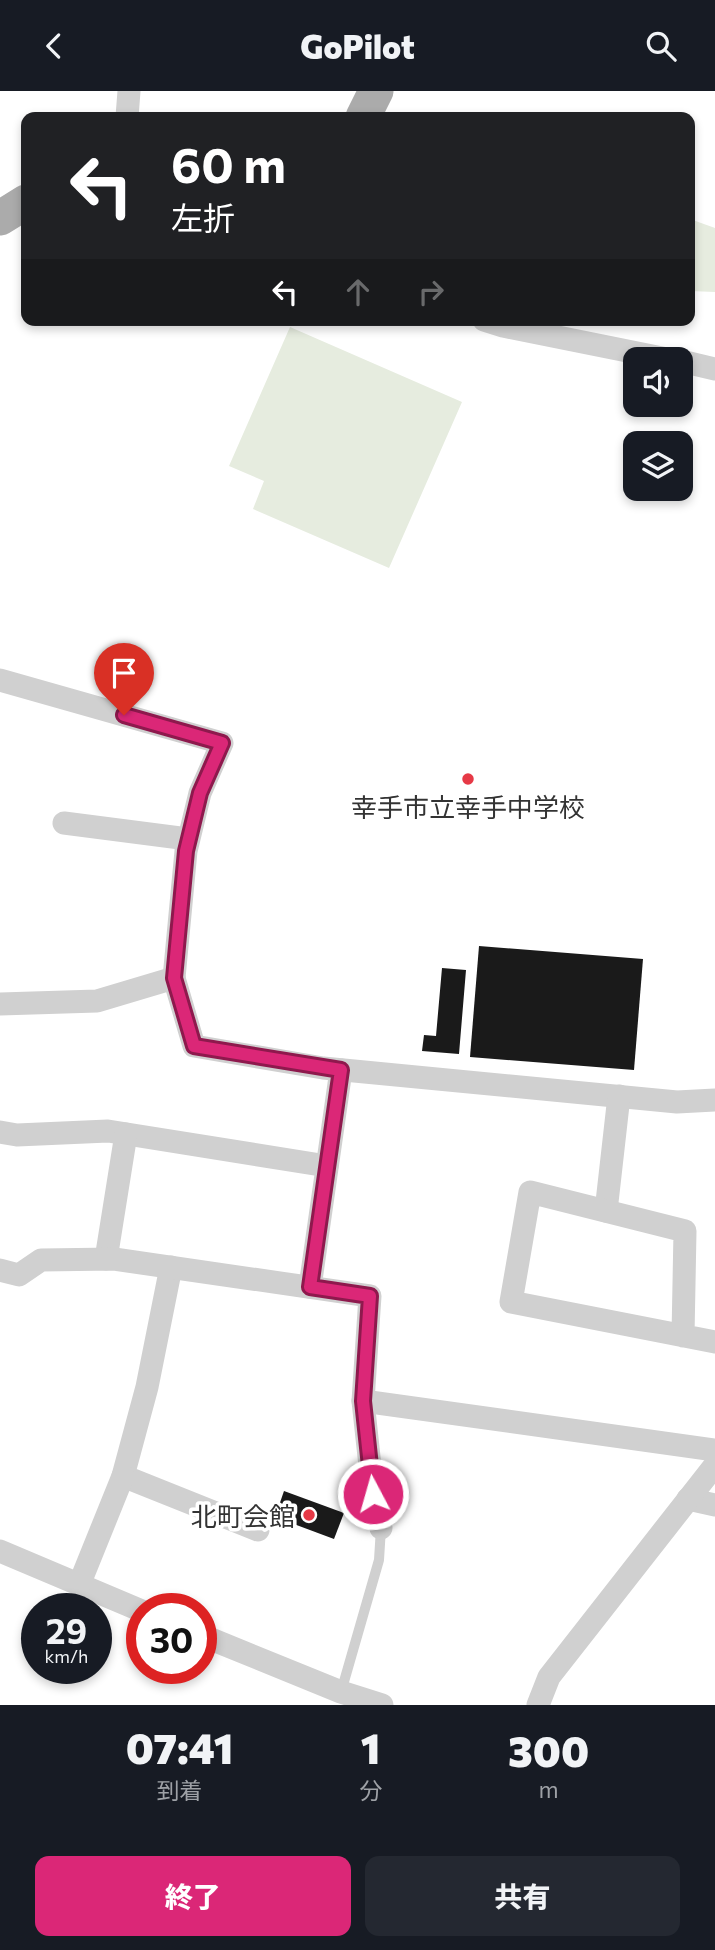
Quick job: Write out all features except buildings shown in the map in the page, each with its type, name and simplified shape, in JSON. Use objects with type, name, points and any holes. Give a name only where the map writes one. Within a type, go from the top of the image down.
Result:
[{"type":"main road","points":[[366,112],[376,91]]},
{"type":"main road","points":[[0,218],[21,205]]},
{"type":"street","points":[[127,112],[129,91]]},
{"type":"street","points":[[503,326],[623,350]]},
{"type":"street","points":[[693,364],[715,369]]},
{"type":"street","points":[[0,680],[222,743],[200,793],[188,838],[174,978],[194,1046],[341,1070],[677,1102],[715,1100]]},
{"type":"street","points":[[64,823],[188,838]]},
{"type":"street","points":[[0,1004],[97,1001],[174,978]]},
{"type":"street","points":[[310,1287],[341,1070]]},
{"type":"street","points":[[606,1211],[619,1096]]},
{"type":"street","points":[[0,1132],[17,1135],[107,1131],[327,1166]]},
{"type":"street","points":[[106,1259],[126,1134]]},
{"type":"street","points":[[683,1336],[685,1231],[530,1192],[511,1302],[683,1336],[715,1342]]},
{"type":"street","points":[[0,1270],[19,1275],[41,1260],[106,1259],[370,1296],[363,1401],[373,1494],[381,1528]]},
{"type":"street","points":[[79,1585],[123,1476],[147,1387],[171,1267]]},
{"type":"street","points":[[363,1401],[715,1450]]},
{"type":"street","points":[[538,1705],[549,1677],[715,1465]]},
{"type":"street","points":[[123,1476],[258,1530]]},
{"type":"street","points":[[688,1499],[715,1505]]},
{"type":"street","points":[[0,1551],[126,1604]]},
{"type":"street","points":[[217,1642],[339,1698],[382,1705]]},
{"type":"lane","points":[[339,1698],[379,1560],[381,1528]]},
{"type":"shaded area","points":[[695,221],[715,228],[715,292],[695,291]]},
{"type":"shaded area","points":[[290,327],[462,402],[389,568],[253,509],[264,481],[229,466]]},
{"type":"place","name":"幸手市立幸手中学校","points":[[468,779]]},
{"type":"place","name":"北町会館","points":[[309,1515]]},
{"type":"route","points":[[124,715],[222,743],[200,793],[186,851],[174,978],[194,1046],[341,1070],[310,1287],[370,1296],[363,1401],[373,1494]]}]
